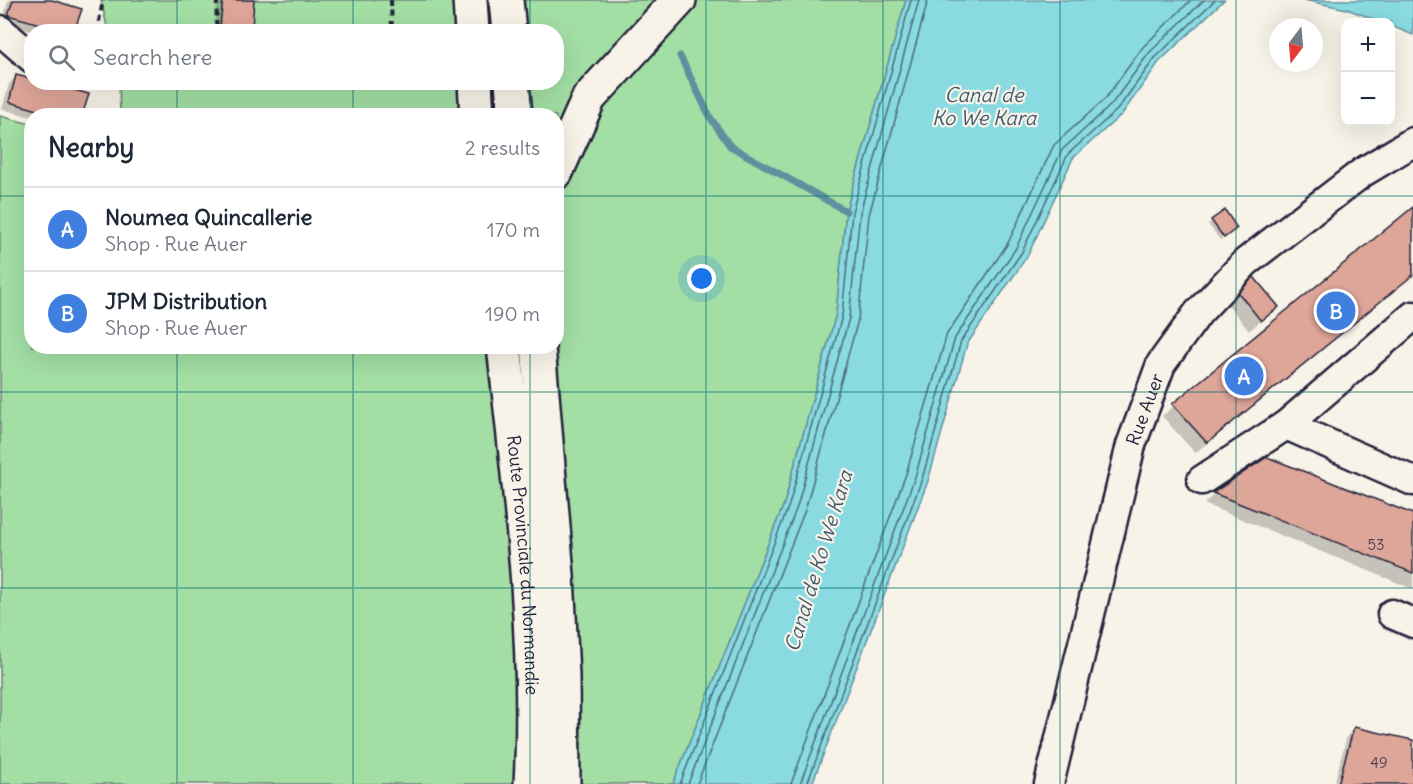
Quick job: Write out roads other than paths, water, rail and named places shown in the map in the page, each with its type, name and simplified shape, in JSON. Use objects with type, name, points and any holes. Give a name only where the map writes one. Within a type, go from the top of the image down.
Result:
[{"type":"highway","points":[[470,0],[472,24]]},
{"type":"highway","points":[[506,0],[508,24]]},
{"type":"highway","points":[[564,154],[589,98],[678,0]]},
{"type":"highway","points":[[475,90],[477,108]]},
{"type":"highway","points":[[513,90],[514,108]]},
{"type":"highway","name":"Route Provinciale du Normandie","points":[[505,354],[526,576],[532,683],[531,784]]},
{"type":"highway","name":"Route Provinciale du Normandie","points":[[539,354],[558,575],[563,784]]},
{"type":"street","points":[[0,30],[24,51]]},
{"type":"street","name":"Rue Auer","points":[[1049,784],[1131,445],[1161,364],[1198,313],[1246,262],[1364,172],[1413,142]]},
{"type":"street","points":[[1202,480],[1286,425],[1413,316]]},
{"type":"street","points":[[1286,425],[1413,481]]},
{"type":"water","name":"Canal de Ko We Kara","points":[[906,0],[1224,0],[1159,62],[1122,114],[1073,158],[1028,255],[967,344],[928,481],[812,784],[673,784],[784,504],[836,314],[846,211]]},
{"type":"water","points":[[1304,0],[1413,0],[1413,35],[1395,28],[1395,18],[1371,18],[1347,9]]},
{"type":"waterway","points":[[680,56],[710,117],[730,146],[846,211]]},
{"type":"place","name":"JPM Distribution","points":[[1336,311]]},
{"type":"place","name":"Noumea Quincallerie","points":[[1244,376]]}]
